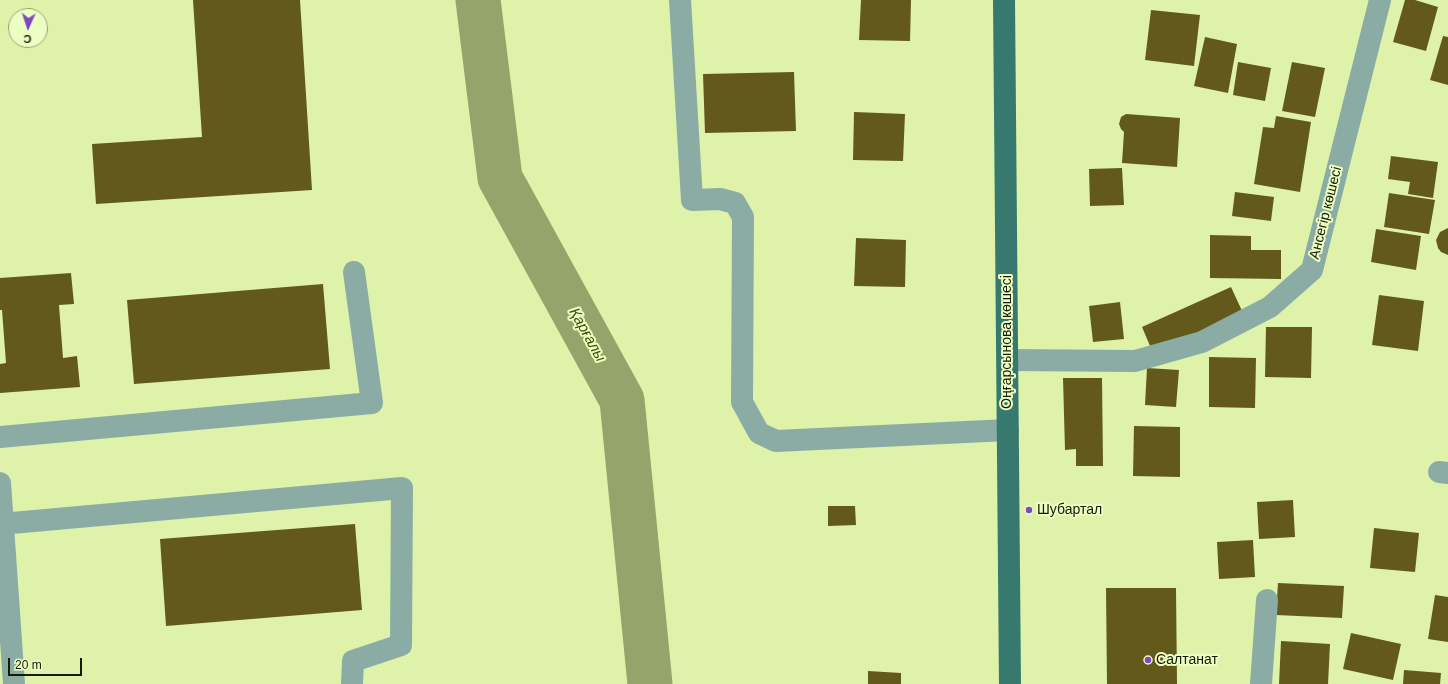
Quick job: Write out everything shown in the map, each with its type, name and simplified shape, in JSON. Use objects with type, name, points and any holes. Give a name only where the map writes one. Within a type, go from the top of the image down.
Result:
[{"type":"main road","name":"Оңғарсынова көшесі","points":[[1004,0],[1010,684]]},
{"type":"street","points":[[680,0],[692,200],[720,199],[735,203],[743,217],[742,402],[759,433],[776,441],[1008,430]]},
{"type":"street","name":"Ансегір көшесі","points":[[1008,360],[1135,361],[1202,342],[1270,307],[1312,270],[1380,0]]},
{"type":"street","points":[[0,437],[372,403],[354,272]]},
{"type":"street","points":[[0,483],[14,684]]},
{"type":"street","points":[[2,524],[402,488],[401,645],[353,661],[352,684]]},
{"type":"street","points":[[1261,684],[1267,600]]},
{"type":"building","points":[[193,0],[300,0],[312,190],[96,204],[92,144],[202,137]]},
{"type":"building","points":[[861,0],[911,0],[910,41],[859,40]]},
{"type":"building","points":[[1405,0],[1415,0],[1438,7],[1426,51],[1393,42]]},
{"type":"building","points":[[1151,10],[1200,15],[1194,66],[1145,60]]},
{"type":"building","points":[[1443,36],[1448,37],[1448,85],[1430,80]]},
{"type":"building","points":[[1205,37],[1237,44],[1228,93],[1194,86]]},
{"type":"building","points":[[1238,62],[1271,68],[1265,101],[1233,95]]},
{"type":"building","points":[[1292,62],[1325,68],[1315,117],[1282,111]]},
{"type":"building","points":[[794,72],[796,131],[705,133],[703,74]]},
{"type":"building","points":[[854,112],[905,114],[903,161],[853,160]]},
{"type":"building","points":[[1126,114],[1180,118],[1177,167],[1122,163],[1124,132],[1119,124],[1121,117]]},
{"type":"building","points":[[1276,116],[1311,122],[1300,192],[1254,184],[1263,127],[1274,128]]},
{"type":"building","points":[[1391,156],[1438,162],[1433,198],[1408,194],[1410,182],[1388,179]]},
{"type":"building","points":[[1122,168],[1124,205],[1090,206],[1089,169]]},
{"type":"building","points":[[1235,192],[1274,197],[1271,221],[1232,216]]},
{"type":"building","points":[[1389,193],[1435,200],[1429,234],[1384,227]]},
{"type":"building","points":[[1448,228],[1448,255],[1441,252],[1438,248],[1436,240],[1440,232]]},
{"type":"building","points":[[1376,229],[1421,236],[1416,270],[1371,262]]},
{"type":"building","points":[[1210,235],[1251,236],[1251,250],[1281,250],[1281,279],[1210,278]]},
{"type":"building","points":[[856,238],[906,240],[905,287],[854,286]]},
{"type":"building","points":[[71,273],[74,304],[59,305],[63,358],[77,356],[80,387],[0,393],[0,364],[6,363],[2,310],[0,310],[0,278]]},
{"type":"building","points":[[323,284],[330,369],[134,384],[127,300]]},
{"type":"building","points":[[1231,287],[1243,313],[1153,353],[1142,327]]},
{"type":"building","points":[[1379,295],[1424,301],[1418,351],[1372,345]]},
{"type":"building","points":[[1120,302],[1124,339],[1093,342],[1089,306]]},
{"type":"building","points":[[1266,327],[1312,327],[1311,378],[1265,377]]},
{"type":"building","points":[[1209,357],[1256,358],[1255,408],[1209,407]]},
{"type":"building","points":[[1147,368],[1179,370],[1176,407],[1145,405]]},
{"type":"building","points":[[1063,378],[1102,378],[1103,466],[1076,466],[1076,449],[1065,450]]},
{"type":"building","points":[[1134,426],[1180,427],[1180,477],[1133,476]]},
{"type":"building","points":[[1293,500],[1295,537],[1259,539],[1257,502]]},
{"type":"building","points":[[828,506],[855,506],[856,525],[828,526]]},
{"type":"building","points":[[355,524],[362,610],[166,626],[160,539]]},
{"type":"building","points":[[1374,528],[1419,533],[1415,572],[1370,568]]},
{"type":"building","points":[[1253,540],[1255,577],[1219,579],[1217,542]]},
{"type":"building","points":[[1278,583],[1344,586],[1342,618],[1276,615]]},
{"type":"building","points":[[1106,588],[1176,588],[1177,684],[1107,684]]},
{"type":"building","points":[[1435,595],[1448,597],[1448,642],[1428,639]]},
{"type":"building","points":[[1351,633],[1401,644],[1393,680],[1343,669]]},
{"type":"building","points":[[1281,641],[1330,644],[1328,684],[1279,684]]},
{"type":"building","points":[[1404,670],[1441,673],[1440,684],[1403,684]]},
{"type":"building","points":[[868,671],[901,673],[901,684],[868,684]]},
{"type":"waterway","name":"Қарғалы","points":[[478,0],[500,178],[622,400],[650,684]]},
{"type":"place","name":"Шубартал","points":[[1029,510]]},
{"type":"place","name":"Салтанат","points":[[1148,660]]}]
